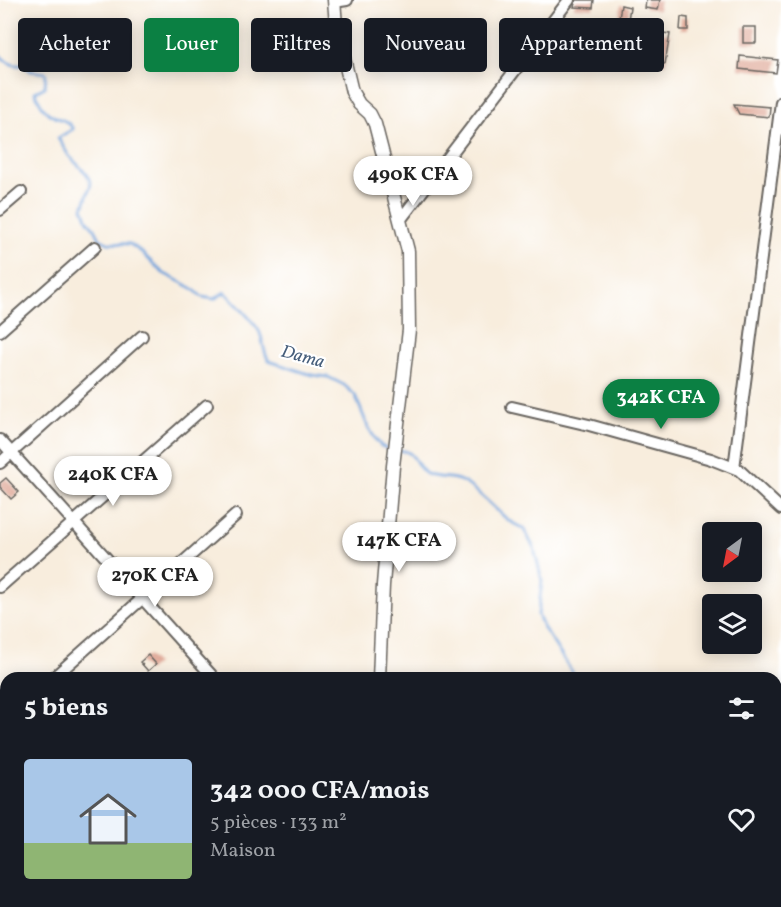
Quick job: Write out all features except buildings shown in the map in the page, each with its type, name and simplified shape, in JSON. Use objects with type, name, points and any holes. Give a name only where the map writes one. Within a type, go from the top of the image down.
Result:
[{"type":"street","points":[[400,219],[568,0]]},
{"type":"street","points":[[338,1],[336,24],[352,92],[375,124],[408,251],[409,330],[393,466],[383,585],[379,672]]},
{"type":"street","points":[[734,468],[781,102]]},
{"type":"street","points":[[0,210],[21,192]]},
{"type":"street","points":[[0,331],[95,247]]},
{"type":"street","points":[[0,463],[142,336]]},
{"type":"street","points":[[0,587],[207,405]]},
{"type":"street","points":[[512,407],[600,428],[711,459],[734,468],[760,488],[781,509]]},
{"type":"street","points":[[0,440],[206,672]]},
{"type":"street","points":[[60,672],[236,515]]},
{"type":"waterway","name":"Dama","points":[[0,55],[11,64],[24,65],[31,71],[46,73],[45,87],[35,92],[46,111],[65,121],[73,129],[58,138],[69,156],[87,174],[91,184],[83,208],[88,221],[100,239],[108,243],[130,244],[163,273],[192,288],[202,297],[214,299],[225,292],[258,329],[269,361],[312,375],[328,377],[344,385],[355,395],[376,440],[381,446],[392,451]]},
{"type":"waterway","name":"Dama","points":[[398,451],[408,452],[429,475],[461,481],[507,519],[523,528],[534,548],[542,581],[538,615],[543,627],[572,672]]}]
